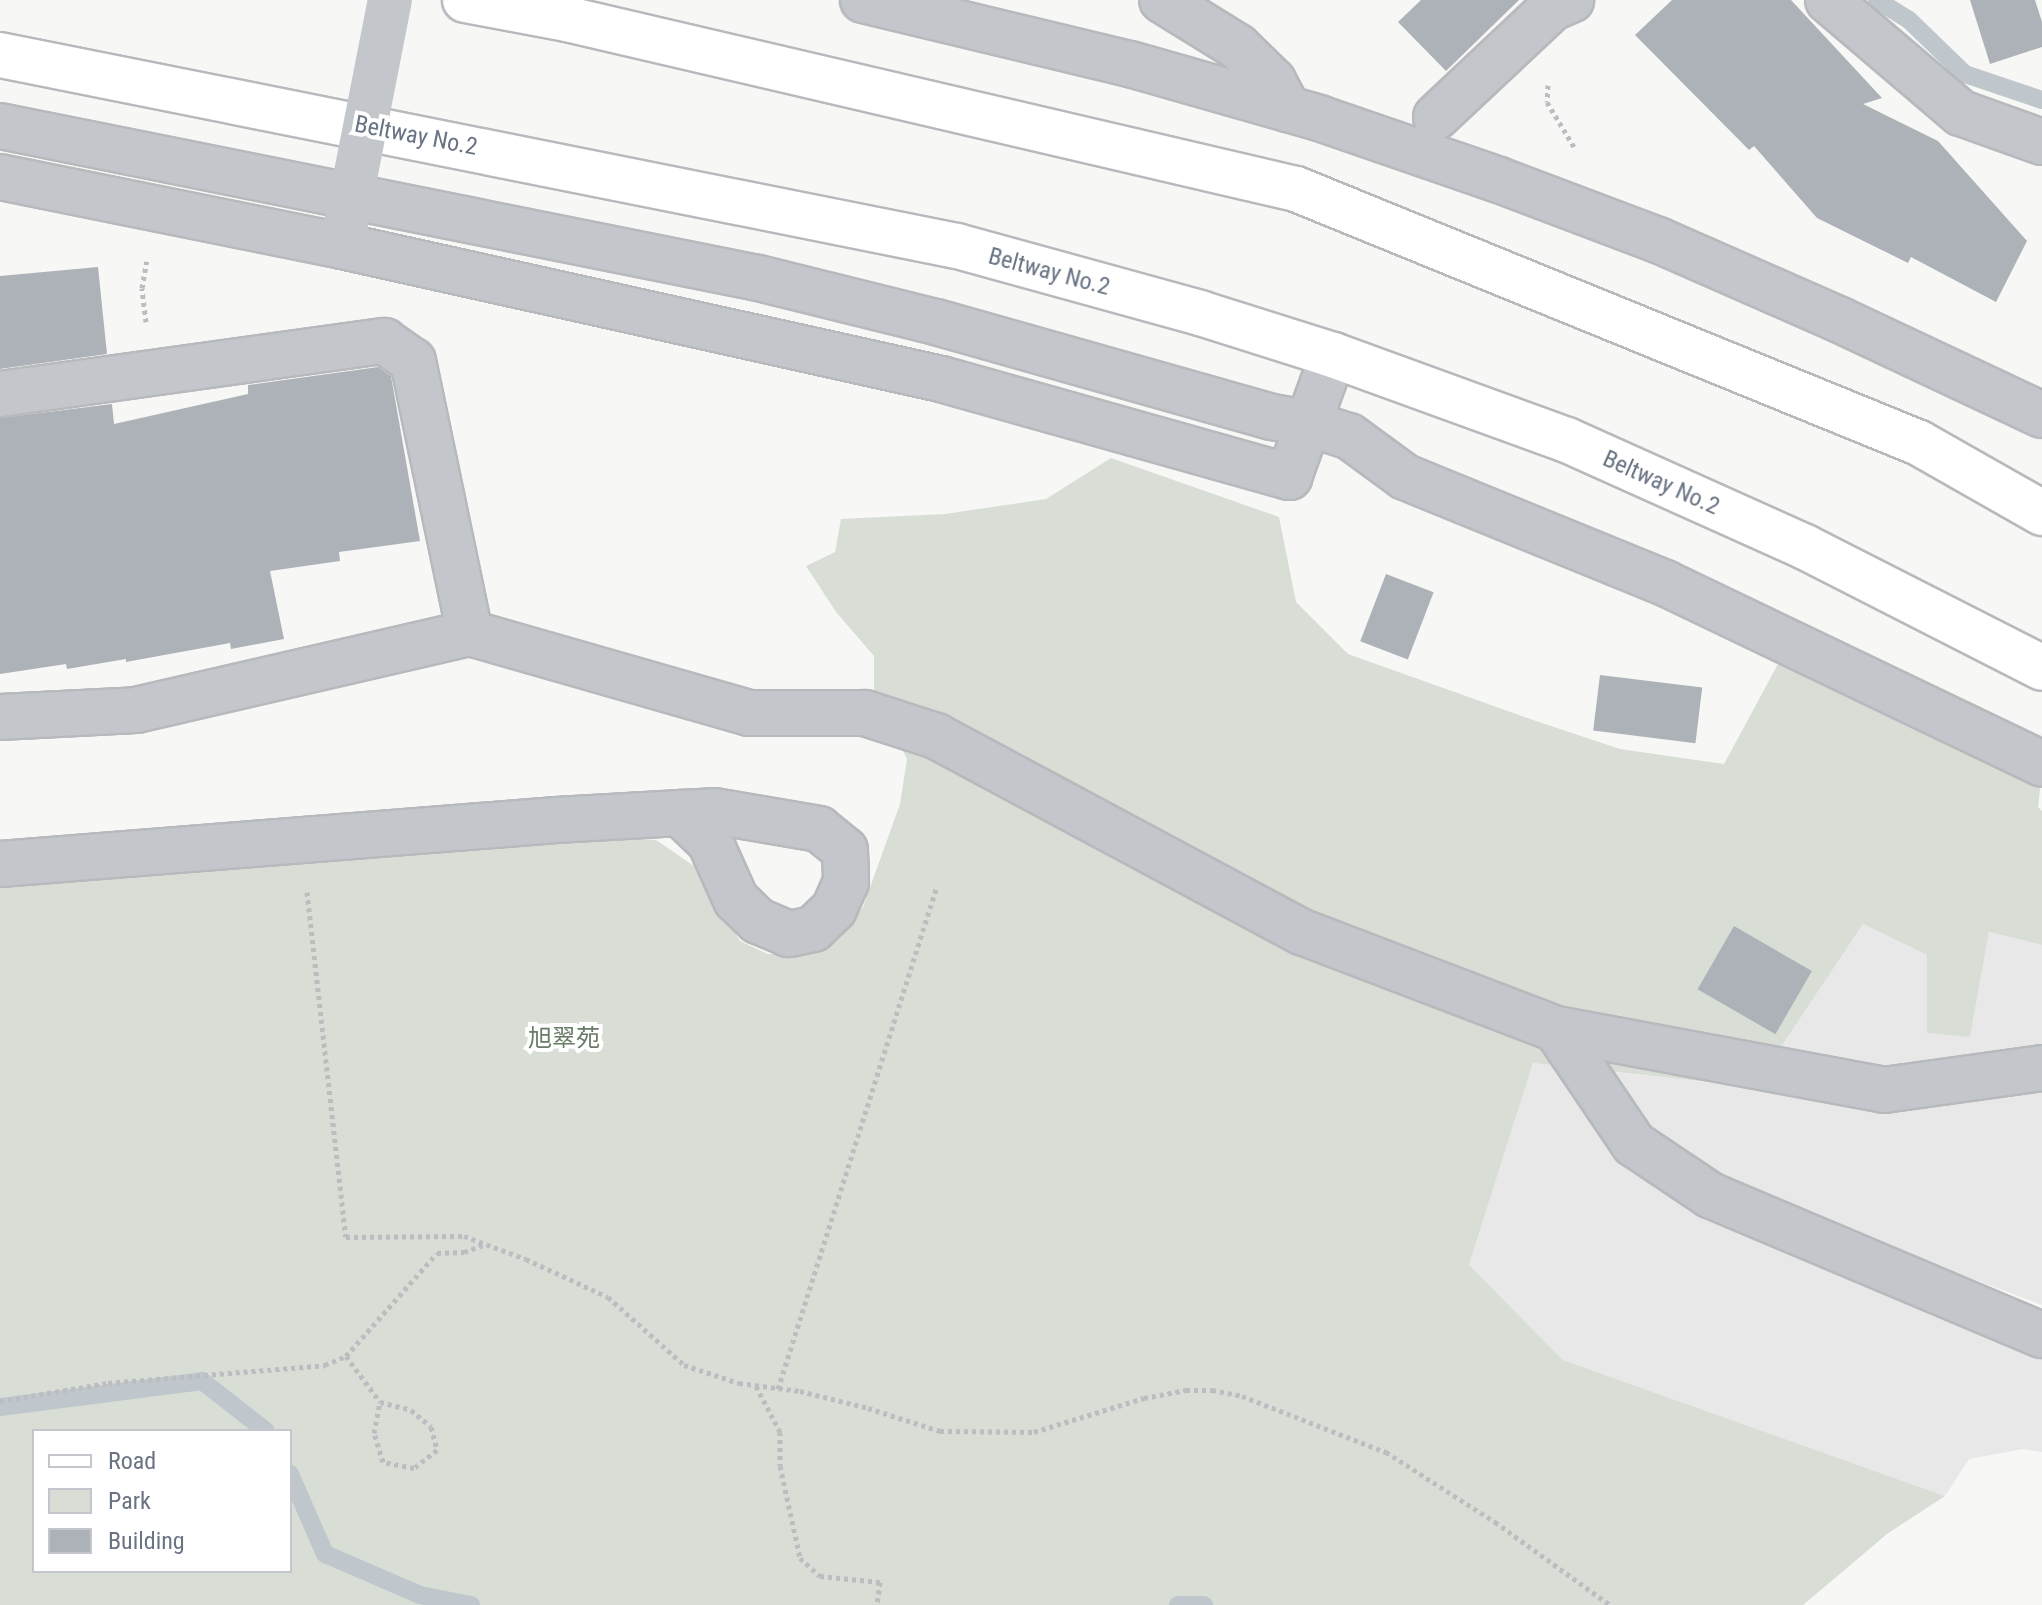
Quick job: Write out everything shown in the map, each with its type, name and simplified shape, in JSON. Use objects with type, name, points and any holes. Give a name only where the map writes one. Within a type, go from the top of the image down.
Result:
[{"type":"main road","points":[[465,0],[567,19],[1296,189],[1919,443],[2042,513]]},
{"type":"main road","name":"Beltway No.2","points":[[0,55],[957,246],[1200,313],[1333,355],[1567,440],[1805,547],[2042,668]]},
{"type":"street","points":[[344,237],[390,0]]},
{"type":"street","points":[[863,0],[1130,64],[1288,109],[1499,180],[1658,240],[1840,320],[2042,415]]},
{"type":"street","points":[[1162,0],[1238,47],[1273,81],[1288,109]]},
{"type":"street","points":[[1828,0],[1961,113],[2042,142]]},
{"type":"street","points":[[1436,117],[1562,4]]},
{"type":"street","points":[[0,126],[758,278],[936,322],[1272,417],[1311,424],[1349,436],[1405,477],[1665,583],[2042,764]]},
{"type":"street","points":[[0,177],[344,237],[941,379],[1289,477],[1311,424],[1333,355]]},
{"type":"street","points":[[0,394],[384,341],[413,361],[470,633]]},
{"type":"street","points":[[0,717],[136,710],[470,633],[749,713],[865,713],[936,736],[1060,799],[1302,932],[1556,1029],[1884,1090],[2042,1068]]},
{"type":"street","points":[[0,864],[680,813]]},
{"type":"street","points":[[1556,1029],[1634,1144],[1710,1195],[2042,1335]]},
{"type":"path","points":[[1562,4],[1547,102],[1578,154]]},
{"type":"path","points":[[300,840],[346,1237],[464,1236],[608,1297],[684,1365],[756,1385],[868,1408],[940,1431],[1034,1432],[1144,1398],[1186,1390],[1212,1390],[1242,1396],[1386,1452],[1495,1522],[1610,1605]]},
{"type":"path","points":[[778,1389],[937,886]]},
{"type":"path","points":[[0,1401],[108,1383],[325,1365],[346,1356],[437,1253],[464,1252],[486,1244]]},
{"type":"path","points":[[346,1356],[380,1402],[411,1410],[431,1427],[437,1450],[414,1468],[383,1462],[374,1433],[380,1402]]},
{"type":"path","points":[[756,1385],[780,1432],[780,1466],[800,1558],[820,1576],[880,1582],[877,1605]]},
{"type":"shaded area","points":[[1863,924],[1927,955],[1927,1032],[1970,1036],[1989,932],[2042,945],[2042,1305],[1756,1197],[1680,1152],[1633,1115],[1603,1071],[1753,1087]]},
{"type":"shaded area","points":[[1533,1063],[1562,1066],[1752,1232],[2042,1357],[2042,1452],[2023,1449],[1969,1459],[1945,1496],[1563,1360],[1469,1265]]},
{"type":"green space","name":"旭翠苑","points":[[1111,458],[1279,517],[1296,602],[1348,654],[1536,721],[1620,749],[1724,764],[1785,651],[2042,773],[2038,807],[2042,811],[2042,945],[1989,932],[1970,1037],[1927,1033],[1927,955],[1863,924],[1754,1087],[1533,1063],[1469,1265],[1563,1360],[1945,1496],[1887,1534],[1803,1605],[0,1605],[0,884],[605,836],[656,840],[697,868],[740,941],[768,954],[802,954],[839,937],[863,907],[900,804],[907,759],[874,694],[874,656],[836,612],[806,566],[835,552],[841,519],[945,514],[1046,499]]},
{"type":"building","points":[[1421,0],[1519,0],[1446,71],[1398,22]]},
{"type":"building","points":[[1672,0],[1791,0],[1882,98],[1863,104],[1938,141],[2027,241],[1996,302],[1911,257],[1908,263],[1817,218],[1754,146],[1749,150],[1635,35]]},
{"type":"building","points":[[1970,0],[2035,0],[2042,22],[2042,47],[1990,64]]},
{"type":"building","points":[[98,267],[107,354],[0,369],[0,276]]},
{"type":"building","points":[[378,367],[391,376],[420,541],[339,552],[340,561],[270,571],[284,639],[231,649],[230,643],[126,662],[126,659],[67,669],[66,664],[0,674],[0,418],[112,404],[114,424],[248,394],[248,385]]},
{"type":"building","points":[[1386,574],[1434,592],[1408,659],[1360,641]]},
{"type":"building","points":[[1600,675],[1702,688],[1695,743],[1593,731]]},
{"type":"building","points":[[1734,926],[1812,971],[1775,1034],[1698,989]]},
{"type":"waterway","points":[[1877,0],[1908,19],[1965,74],[2042,100]]},
{"type":"waterway","points":[[0,1407],[202,1381],[263,1429]]},
{"type":"waterway","points":[[292,1479],[325,1554],[420,1595],[471,1605]]},
{"type":"waterway","points":[[1178,1605],[1204,1605]]}]
